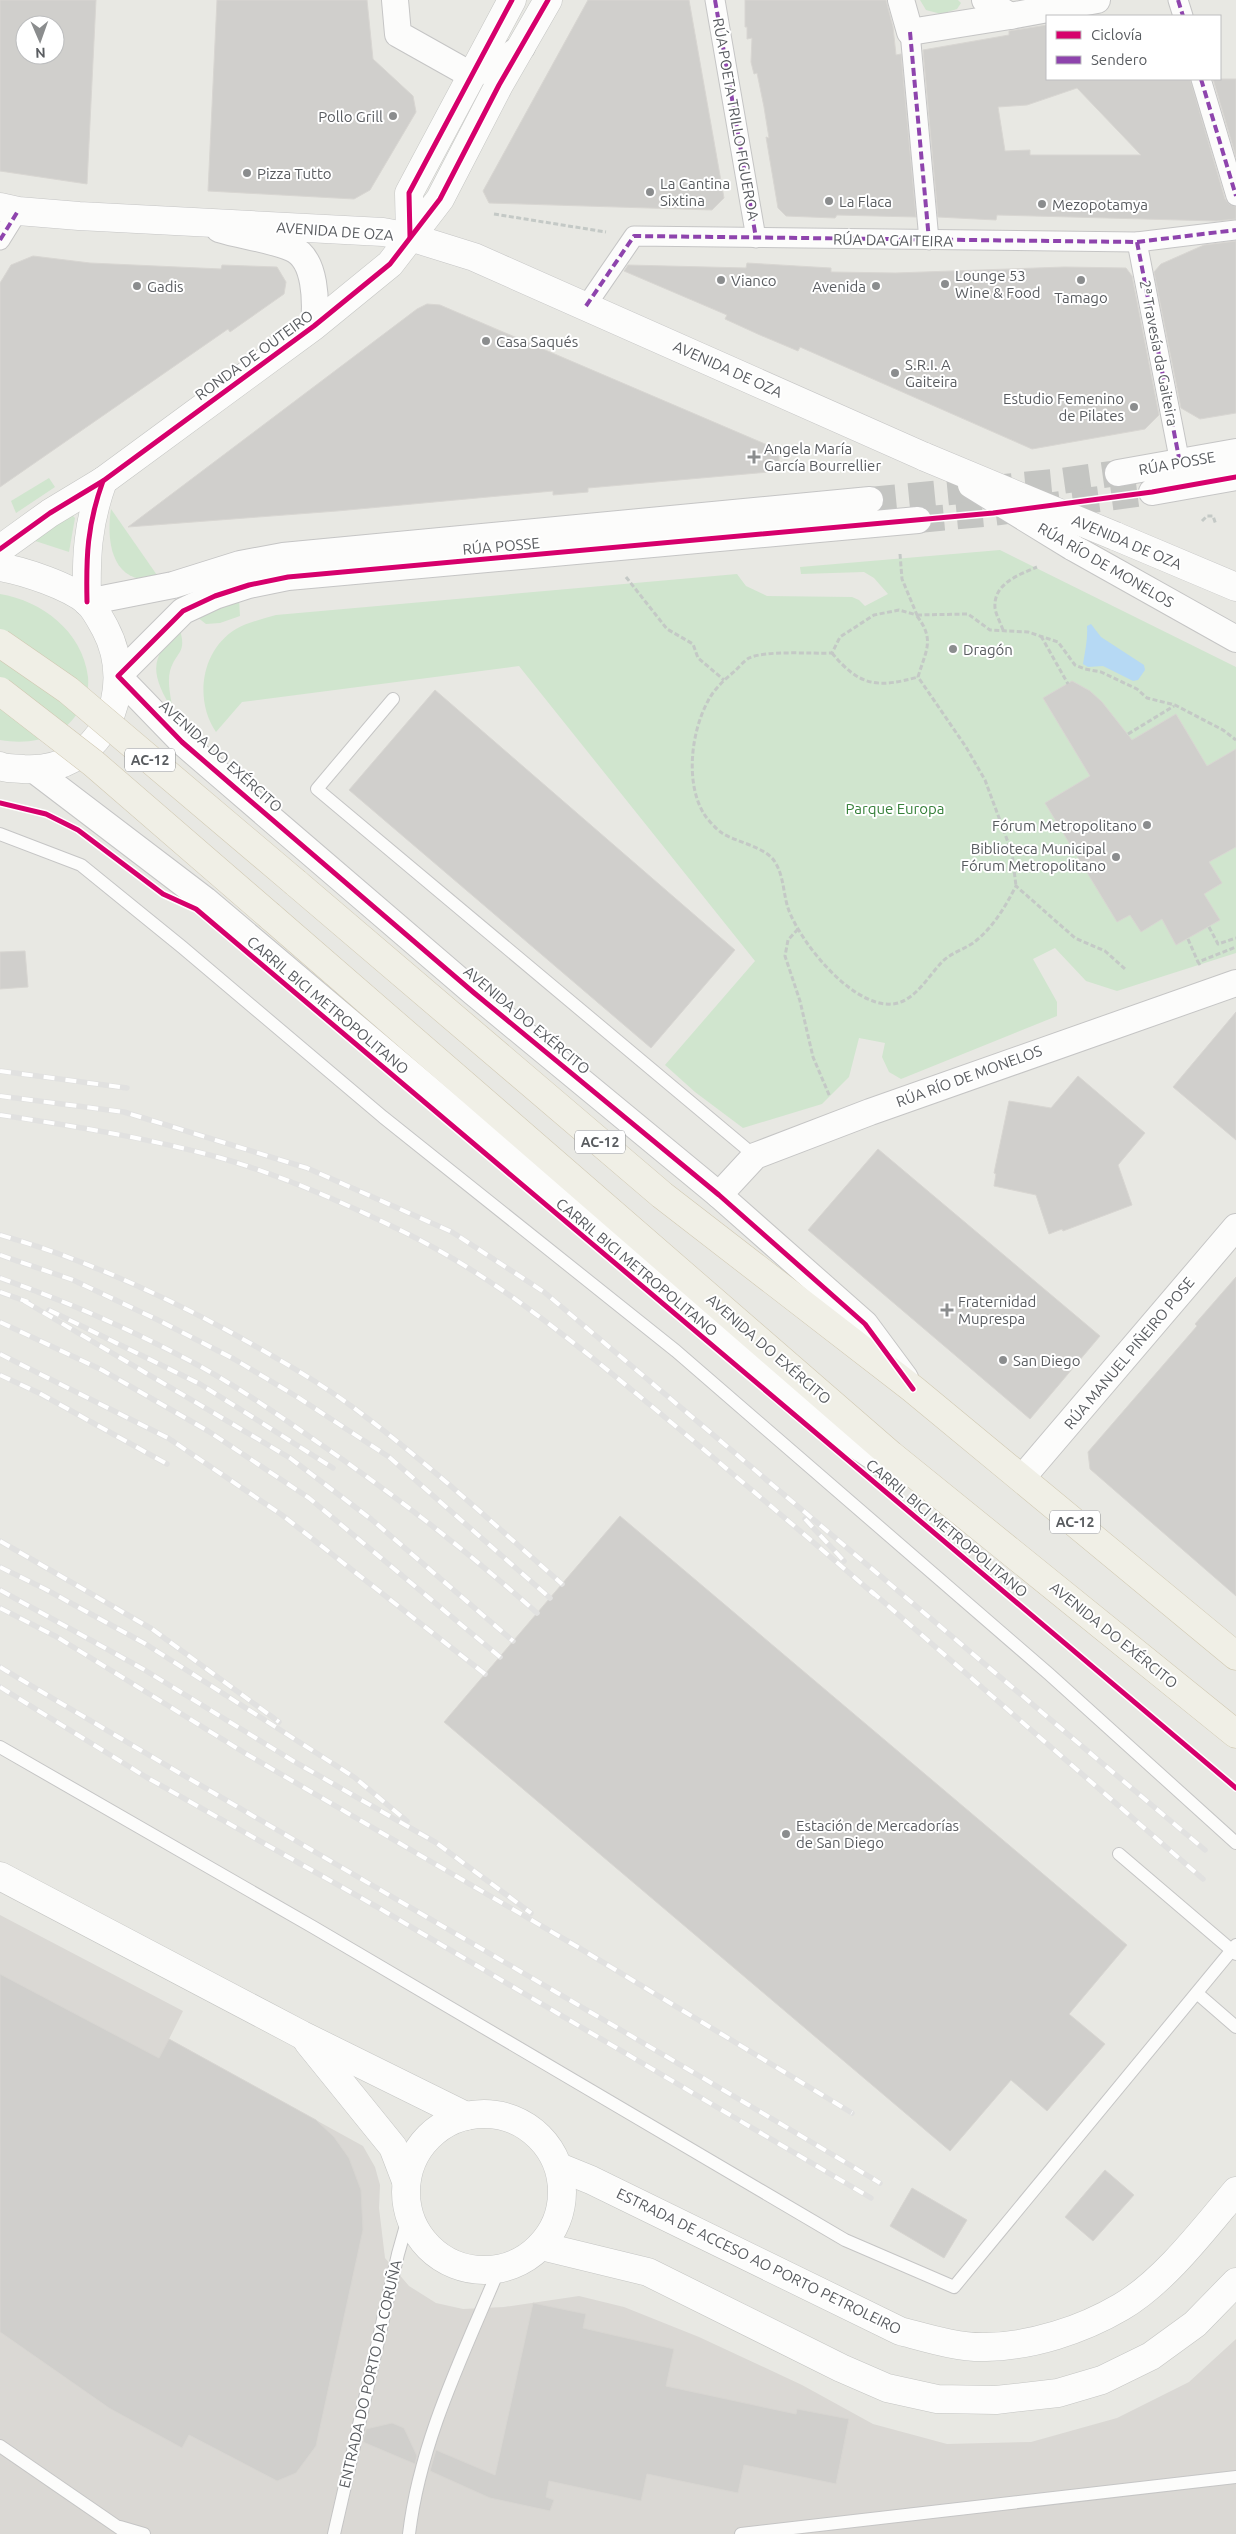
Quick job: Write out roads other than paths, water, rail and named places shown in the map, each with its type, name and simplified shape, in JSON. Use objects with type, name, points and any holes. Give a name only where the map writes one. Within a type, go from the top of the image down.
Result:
[{"type":"main road","points":[[410,237],[409,193],[512,0]]},
{"type":"main road","name":"RONDA DE OUTEIRO","points":[[0,549],[50,513],[103,481],[314,326],[390,264],[440,199],[499,85],[548,0]]},
{"type":"main road","name":"AVENIDA DE OZA","points":[[9,209],[202,223],[328,228],[410,237],[474,257],[925,458],[1236,588]]},
{"type":"main road","points":[[87,602],[86,562],[92,512],[103,481]]},
{"type":"main road","points":[[0,567],[35,576],[87,602],[109,635],[116,656],[118,676],[111,716],[97,739],[78,757],[54,767],[33,769],[0,766]]},
{"type":"main road","name":"AVENIDA DO EXÉRCITO","points":[[0,643],[68,690],[662,1194],[913,1389],[1236,1656]]},
{"type":"main road","name":"AVENIDA DO EXÉRCITO","points":[[0,690],[92,763],[891,1454],[1236,1734]]},
{"type":"main road","points":[[0,1876],[302,2035],[466,2116]]},
{"type":"main road","points":[[302,2035],[393,2147],[406,2181],[409,2215],[419,2236],[434,2253],[454,2264],[476,2270],[499,2269],[522,2260],[541,2246],[553,2229],[561,2209],[562,2188],[559,2168],[548,2147],[532,2130],[512,2119],[496,2116],[466,2116],[444,2125],[426,2139],[413,2159],[406,2181]]},
{"type":"main road","name":"ESTRADA DE ACCESO AO PORTO PETROLEIRO","points":[[559,2168],[592,2180],[900,2331],[938,2340],[986,2347],[1032,2341],[1077,2328],[1122,2307],[1159,2276],[1236,2191]]},
{"type":"main road","points":[[541,2246],[648,2272],[841,2368],[887,2388],[937,2399],[1005,2399],[1058,2393],[1102,2380],[1150,2356],[1180,2335],[1195,2324],[1236,2283]]},
{"type":"street","points":[[395,0],[398,34],[471,75]]},
{"type":"street","name":"RÚA POETA TRILLO FIGUEROA","points":[[715,0],[756,238]]},
{"type":"street","points":[[901,0],[910,32],[929,240]]},
{"type":"street","points":[[985,0],[1010,16]]},
{"type":"street","points":[[910,32],[1093,0]]},
{"type":"street","points":[[1178,0],[1183,15]]},
{"type":"street","name":"RONDA DE OUTEIRO","points":[[471,75],[498,64],[522,46]]},
{"type":"street","points":[[1201,80],[1236,196]]},
{"type":"street","points":[[0,240],[9,209]]},
{"type":"street","name":"AVENIDA DE OZA","points":[[202,223],[247,238],[293,248],[308,268],[314,284],[316,305],[314,326]]},
{"type":"street","name":"RÚA DA GAITEIRA","points":[[586,306],[634,236],[1137,242],[1236,230]]},
{"type":"street","name":"2ª Travesía da Gaiteira","points":[[1137,242],[1180,463]]},
{"type":"street","name":"RÚA POSSE","points":[[1118,473],[1236,452]]},
{"type":"street","name":"RÚA RÍO DE MONELOS","points":[[925,458],[1072,547],[1236,639]]},
{"type":"street","name":"RÚA POSSE","points":[[1152,492],[1236,477]]},
{"type":"street","name":"RÚA POSSE","points":[[87,602],[173,585],[240,564],[283,556],[870,500]]},
{"type":"street","name":"RÚA POSSE","points":[[118,676],[183,611],[214,596],[249,585],[288,577],[918,520]]},
{"type":"street","name":"AVENIDA DO EXÉRCITO","points":[[118,676],[182,742],[473,992],[719,1196],[865,1324],[913,1389]]},
{"type":"street","name":"AVENIDA DO EXÉRCITO","points":[[33,769],[205,900],[831,1429],[993,1537]]},
{"type":"street","name":"RÚA RÍO DE MONELOS","points":[[719,1196],[755,1156],[870,1112],[1235,985]]},
{"type":"street","name":"RÚA MANUEL PIÑEIRO POSE","points":[[1022,1478],[1236,1227]]},
{"type":"lane","points":[[392,699],[316,789],[755,1156]]},
{"type":"lane","points":[[0,834],[81,865],[384,1117],[676,1351],[1049,1674],[1236,1842]]},
{"type":"lane","points":[[0,1747],[330,1937],[845,2240],[954,2287],[1235,1950],[1120,1854]]},
{"type":"lane","points":[[1198,1994],[1236,2028]]},
{"type":"lane","name":"ENTRADA DO PORTO DA CORUÑA","points":[[334,2534],[398,2254],[409,2215]]},
{"type":"lane","points":[[408,2534],[424,2461],[443,2402],[499,2269]]},
{"type":"lane","points":[[0,2446],[112,2525],[128,2534]]},
{"type":"lane","points":[[741,2534],[1236,2476]]},
{"type":"lane","points":[[112,2525],[144,2534]]},
{"type":"water","points":[[1091,624],[1101,637],[1144,665],[1145,670],[1138,680],[1133,681],[1103,666],[1088,667],[1083,664],[1087,626]]},
{"type":"tunnel","points":[[870,500],[1054,482],[1118,473]]},
{"type":"tunnel","points":[[918,520],[993,513],[1152,492]]},
{"type":"railway","points":[[0,1071],[127,1088]]},
{"type":"railway","points":[[0,1096],[124,1112],[307,1168],[452,1232],[544,1292],[1205,1850]]},
{"type":"railway","points":[[0,1115],[139,1139],[245,1165],[338,1201],[438,1250],[500,1289],[588,1354],[875,1595]]},
{"type":"railway","points":[[0,1235],[60,1254],[148,1290],[232,1333],[312,1379],[358,1411],[410,1452],[462,1495],[562,1584]]},
{"type":"railway","points":[[0,1255],[73,1280],[158,1320],[234,1359],[299,1398],[389,1457],[550,1598]]},
{"type":"railway","points":[[0,1278],[74,1306],[147,1339],[209,1371],[284,1419],[400,1501],[483,1566],[537,1613]]},
{"type":"railway","points":[[0,1292],[28,1302]]},
{"type":"railway","points":[[24,1301],[290,1458],[371,1519],[513,1641]]},
{"type":"railway","points":[[49,1310],[200,1384],[333,1468]]},
{"type":"railway","points":[[0,1322],[102,1370],[208,1431],[309,1498],[500,1657]]},
{"type":"railway","points":[[0,1354],[168,1438],[282,1515],[485,1674]]},
{"type":"railway","points":[[0,1375],[39,1393],[167,1464]]},
{"type":"railway","points":[[805,1519],[844,1561]]},
{"type":"railway","points":[[0,1541],[152,1629],[279,1722]]},
{"type":"railway","points":[[0,1567],[45,1589],[144,1643],[354,1777],[407,1821]]},
{"type":"railway","points":[[0,1590],[143,1669],[295,1762],[435,1842],[531,1913]]},
{"type":"railway","points":[[871,1591],[1203,1879]]},
{"type":"railway","points":[[0,1608],[57,1637],[248,1755],[576,1946],[852,2113]]},
{"type":"railway","points":[[0,1667],[880,2183]]},
{"type":"railway","points":[[0,1687],[146,1777],[379,1908],[871,2198]]},
{"type":"place","name":"Pollo Grill","points":[[393,116]]},
{"type":"place","name":"Pizza Tutto","points":[[247,173]]},
{"type":"place","name":"La Cantina Sixtina","points":[[650,192]]},
{"type":"place","name":"La Flaca","points":[[829,201]]},
{"type":"place","name":"Mezopotamya","points":[[1042,204]]},
{"type":"place","name":"Vianco","points":[[721,280]]},
{"type":"place","name":"Tamago","points":[[1081,280]]},
{"type":"place","name":"Lounge 53 Wine & Food","points":[[945,284]]},
{"type":"place","name":"Gadis","points":[[137,286]]},
{"type":"place","name":"Avenida","points":[[876,286]]},
{"type":"place","name":"Casa Saqués","points":[[486,341]]},
{"type":"place","name":"S.R.I. A Gaiteira","points":[[895,373]]},
{"type":"place","name":"Estudio Femenino de Pilates","points":[[1134,407]]},
{"type":"place","name":"Angela María García Bourrellier","points":[[754,457]]},
{"type":"place","name":"Dragón","points":[[953,649]]},
{"type":"place","name":"Fórum Metropolitano","points":[[1147,825]]},
{"type":"place","name":"Biblioteca Municipal Fórum Metropolitano","points":[[1116,857]]},
{"type":"place","name":"Fraternidad Muprespa","points":[[947,1310]]},
{"type":"place","name":"San Diego","points":[[1003,1360]]},
{"type":"place","name":"Estación de Mercadorías de San Diego","points":[[786,1834]]},
{"type":"park label","name":"Parque Europa","points":[[895,808]]}]
